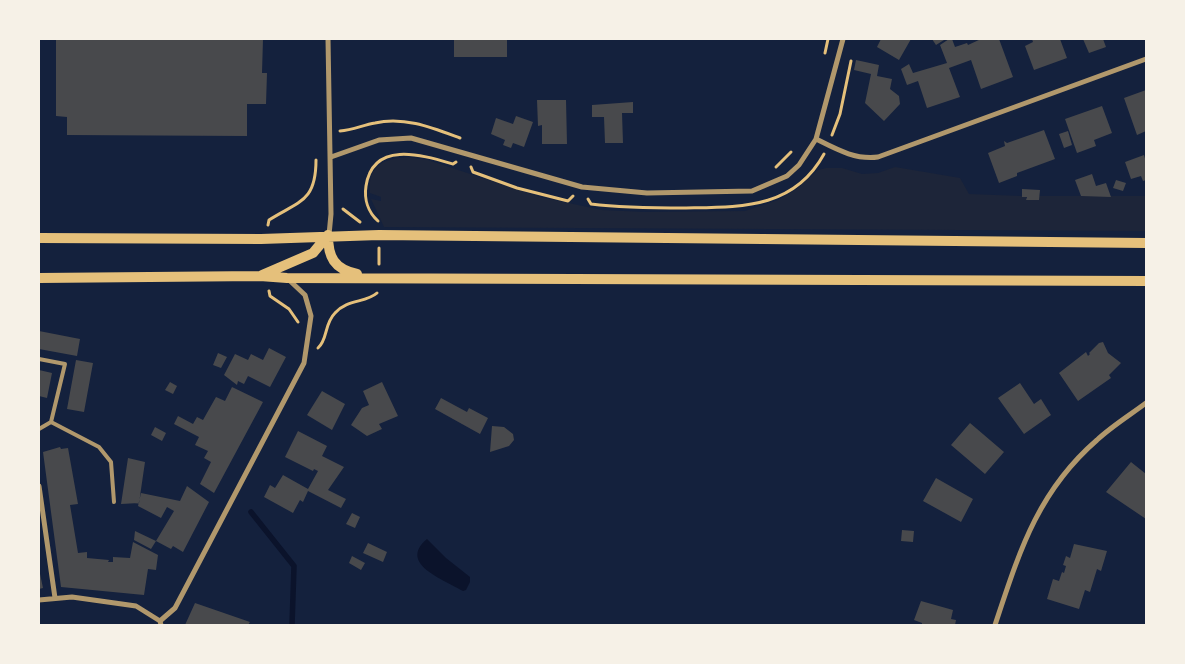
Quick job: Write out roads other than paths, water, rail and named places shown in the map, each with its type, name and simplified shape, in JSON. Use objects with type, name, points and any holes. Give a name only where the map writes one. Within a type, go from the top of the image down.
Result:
[{"type":"main road","points":[[39,238],[261,239],[379,235],[1146,243]]},
{"type":"main road","points":[[260,276],[313,253],[328,236]]},
{"type":"main road","points":[[328,236],[328,246],[336,264],[345,271],[378,278]]},
{"type":"main road","points":[[39,278],[260,276],[288,278],[1146,281]]},
{"type":"street","points":[[328,39],[331,157],[331,214],[328,236]]},
{"type":"street","points":[[331,157],[372,142],[402,137],[420,140],[582,187],[646,193],[752,191],[787,176],[799,165],[816,139],[843,39]]},
{"type":"street","points":[[816,139],[864,159],[878,156],[1146,59]]},
{"type":"street","points":[[39,600],[72,597],[136,606],[160,623],[175,608],[304,363],[311,316],[305,295],[288,278]]},
{"type":"street","points":[[995,625],[1020,549],[1041,506],[1067,471],[1097,440],[1146,404]]},
{"type":"street","points":[[39,486],[55,598]]},
{"type":"lane","points":[[39,359],[64,364],[51,422],[39,429]]},
{"type":"lane","points":[[51,422],[99,447],[111,462],[114,502]]},
{"type":"waterway","points":[[251,512],[294,566],[292,625]]}]
